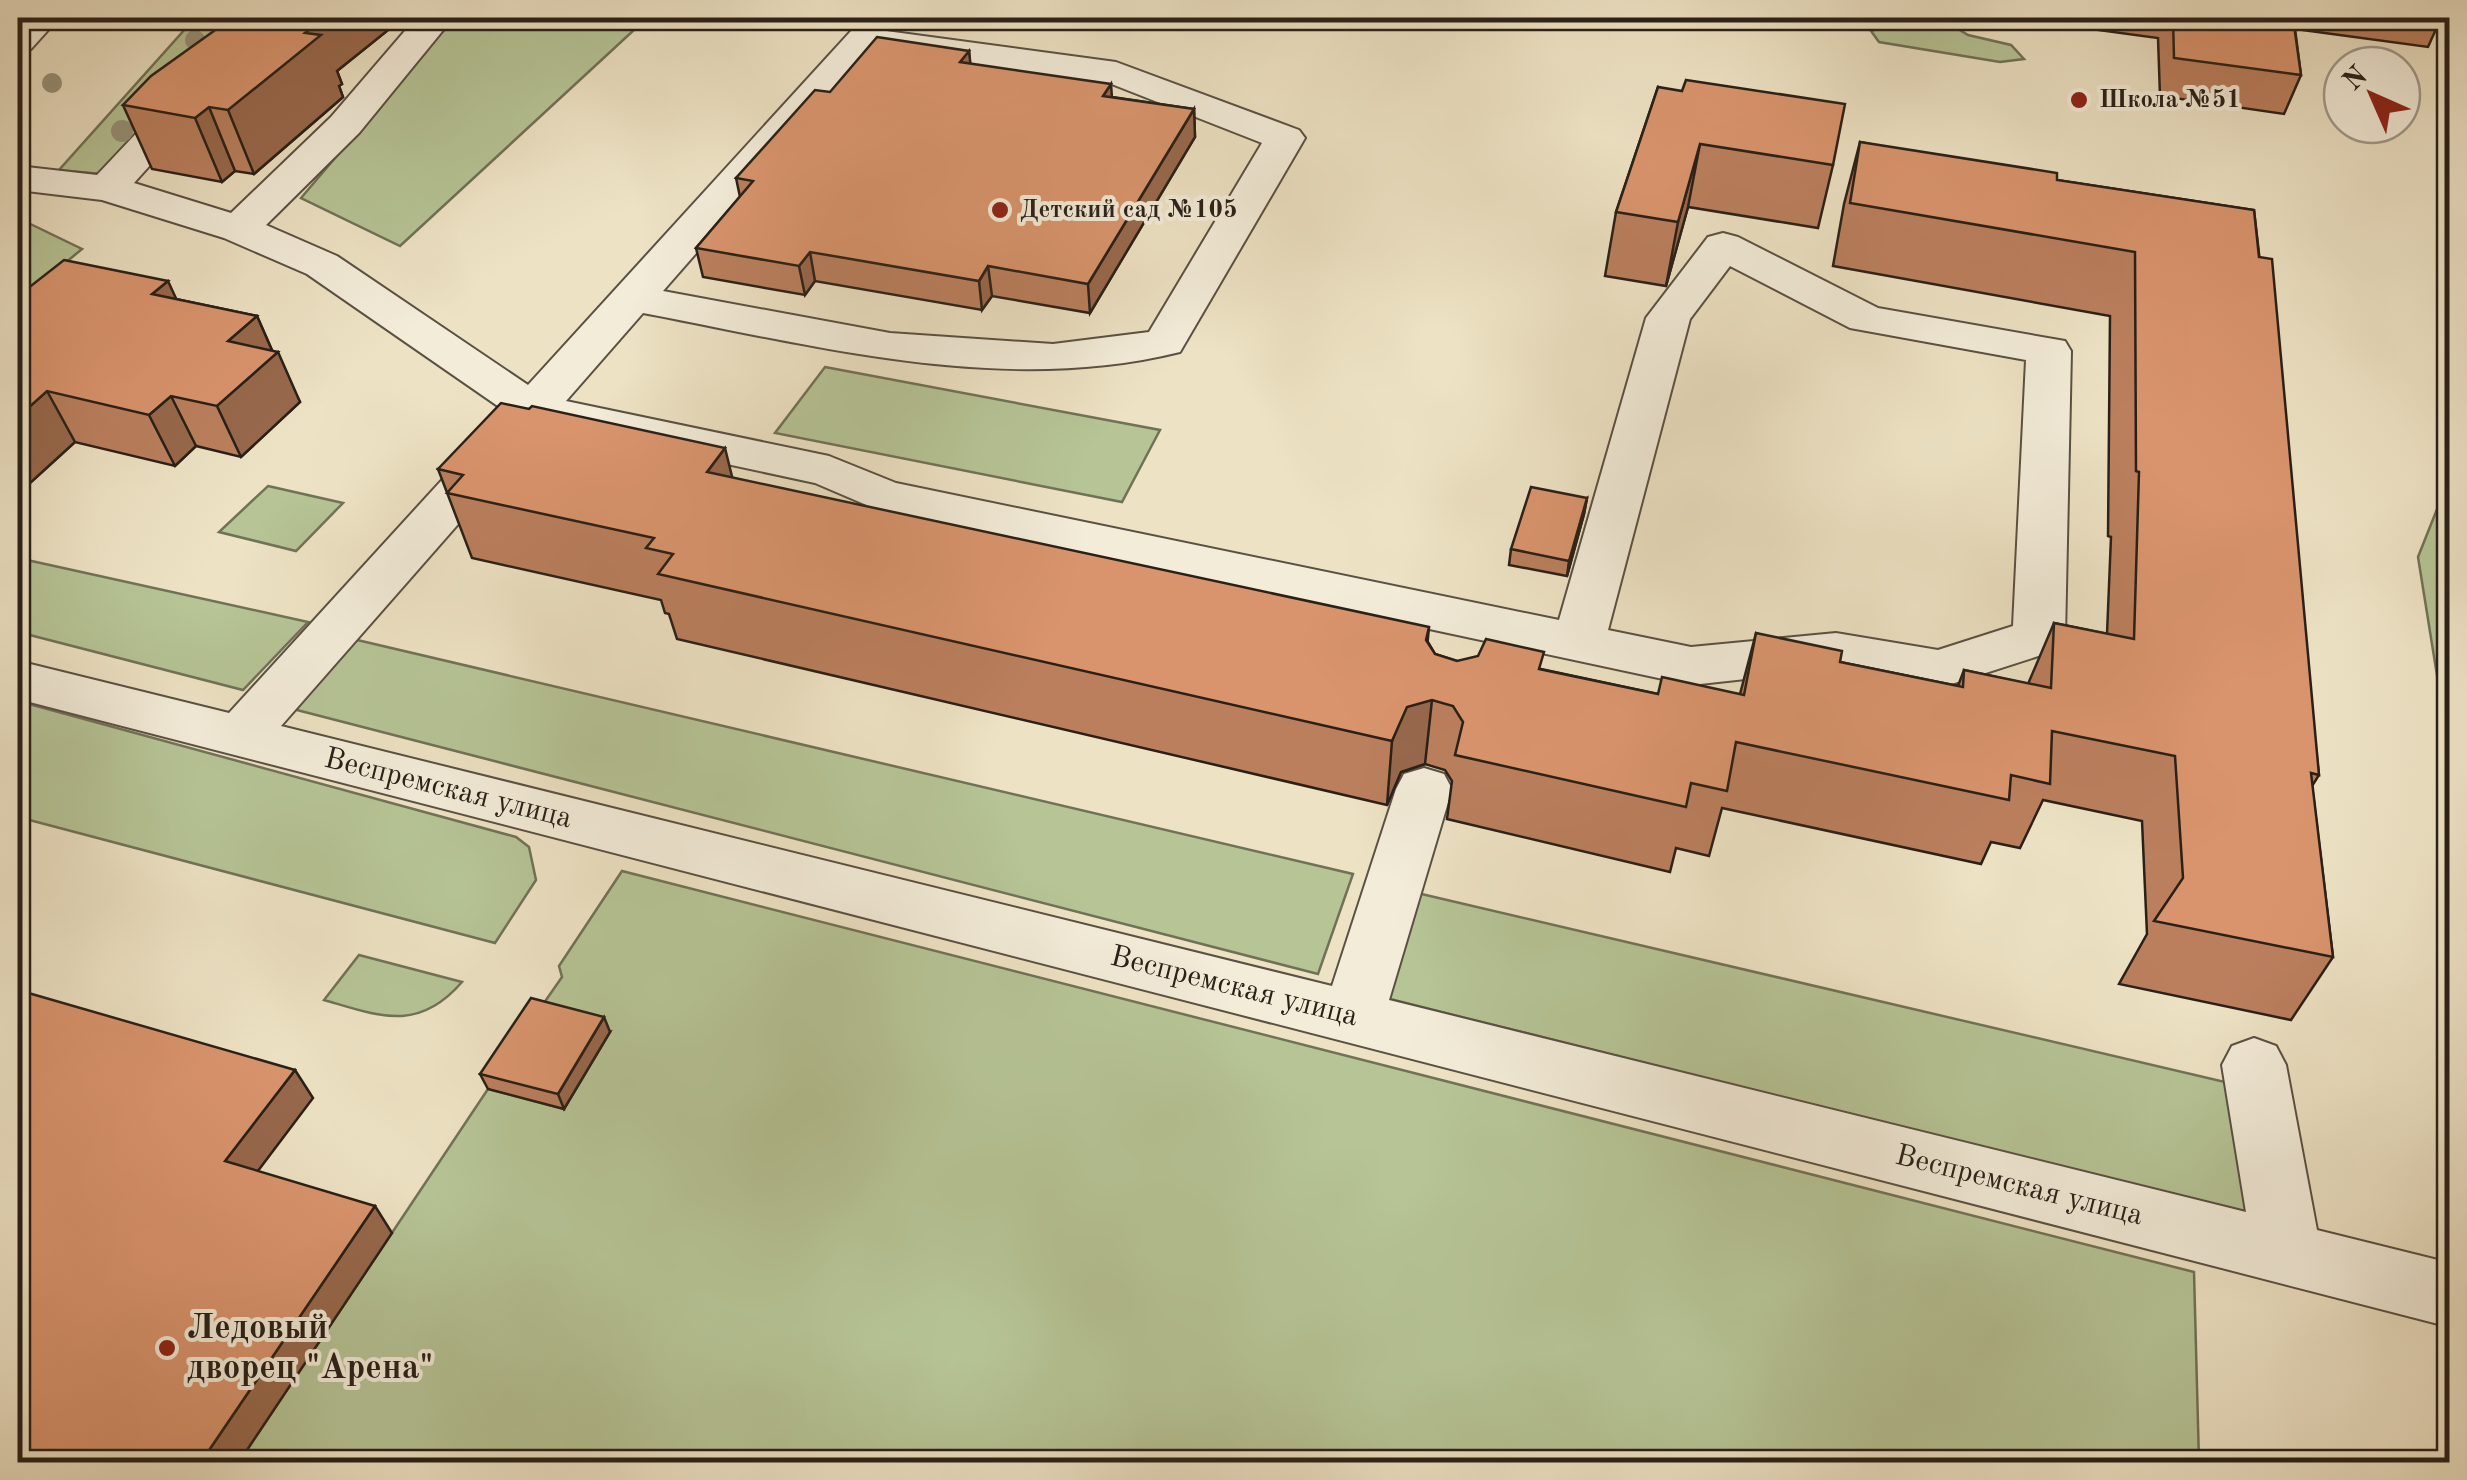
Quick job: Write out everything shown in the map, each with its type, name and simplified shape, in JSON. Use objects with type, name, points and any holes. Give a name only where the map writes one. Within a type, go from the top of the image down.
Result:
[{"type":"street","points":[[18,41],[41,18]]},
{"type":"street","points":[[107,188],[264,18]]},
{"type":"street","points":[[239,230],[344,126],[435,18]]},
{"type":"street","points":[[240,736],[532,408],[864,39],[1116,73],[1285,138],[1164,343],[1053,358],[890,346],[632,298]]},
{"type":"street","points":[[18,178],[107,188],[239,230],[322,265],[532,408],[830,470],[883,496],[1691,666],[1836,651],[1939,669],[2039,637],[2049,351],[1866,319],[1723,246],[1668,318],[1579,642]]},
{"type":"street","points":[[1460,670],[1476,620]]},
{"type":"street","name":"Веспремская улица","points":[[18,680],[2450,1295]]},
{"type":"street","points":[[1352,1017],[1424,789]]},
{"type":"street","points":[[2254,1065],[2287,1254]]},
{"type":"green space","points":[[195,18],[241,18],[101,174],[59,170]]},
{"type":"green space","points":[[454,18],[647,18],[400,246],[301,198]]},
{"type":"green space","points":[[1910,18],[1940,18],[1968,35],[2011,45],[2024,59],[2000,62],[1879,42],[1871,31]]},
{"type":"green space","points":[[18,218],[82,249],[18,302]]},
{"type":"green space","points":[[825,367],[1160,430],[1122,502],[775,433]]},
{"type":"green space","points":[[2450,480],[2449,750],[2418,557]]},
{"type":"green space","points":[[268,486],[343,503],[296,551],[219,532]]},
{"type":"green space","points":[[18,558],[308,622],[243,690],[18,632]]},
{"type":"green space","points":[[353,639],[1353,874],[1318,974],[293,709]]},
{"type":"green space","points":[[18,701],[516,837],[529,847],[536,880],[495,943],[18,817]]},
{"type":"green space","points":[[622,871],[2194,1272],[2199,1462],[239,1462],[488,1089],[564,1109],[537,1013],[562,977],[559,966]]},
{"type":"green space","points":[[1413,892],[2225,1082],[2250,1215],[1386,998]]},
{"type":"green space","points":[[359,955],[462,982],[430,1009],[414,1014],[380,1015],[324,1000]]},
{"type":"building","points":[[232,18],[304,18],[301,19],[319,22],[305,33],[321,35],[228,110],[209,107],[195,118],[123,105],[151,76]]},
{"type":"building","points":[[2173,18],[2293,18],[2301,75],[2174,58]]},
{"type":"building","points":[[877,37],[969,51],[960,62],[1111,84],[1103,96],[1194,109],[1088,284],[988,266],[979,281],[810,252],[799,266],[696,248],[753,181],[736,178],[815,90],[830,92]]},
{"type":"building","points":[[1686,80],[1845,104],[1833,165],[1700,144],[1678,222],[1616,212],[1658,87],[1682,91]]},
{"type":"building","points":[[1860,142],[2057,173],[2057,180],[2254,210],[2259,257],[2272,259],[2319,775],[2311,773],[2333,957],[2154,921],[2183,878],[2175,756],[2052,731],[2050,784],[2011,775],[2009,800],[1736,742],[1727,791],[1691,783],[1686,807],[1455,755],[1463,722],[1453,706],[1432,700],[1407,707],[1392,741],[658,574],[673,554],[646,548],[654,538],[447,493],[463,475],[438,469],[501,403],[529,409],[532,406],[725,448],[707,472],[1429,627],[1426,640],[1435,654],[1457,661],[1478,656],[1486,639],[1544,652],[1539,669],[1658,694],[1662,677],[1744,695],[1756,633],[1842,651],[1840,662],[1963,687],[1964,670],[2051,688],[2054,623],[2134,639],[2139,472],[2135,252],[1850,203]]},
{"type":"building","points":[[64,260],[168,281],[152,294],[257,316],[228,341],[278,352],[217,406],[171,396],[149,415],[47,391],[18,417],[18,296]]},
{"type":"building","points":[[1531,487],[1587,498],[1569,561],[1511,549]]},
{"type":"building","name":"Ледовый дворец \"Арена\"","points":[[18,990],[295,1070],[225,1161],[375,1206],[201,1462],[18,1462]]},
{"type":"building","points":[[531,998],[604,1017],[558,1094],[480,1074]]},
{"type":"place","name":"Школа №51","points":[[2079,100]]},
{"type":"place","name":"Детский сад №105","points":[[1000,210]]},
{"type":"place","name":"Ледовый дворец \"Арена\"","points":[[167,1348]]}]
